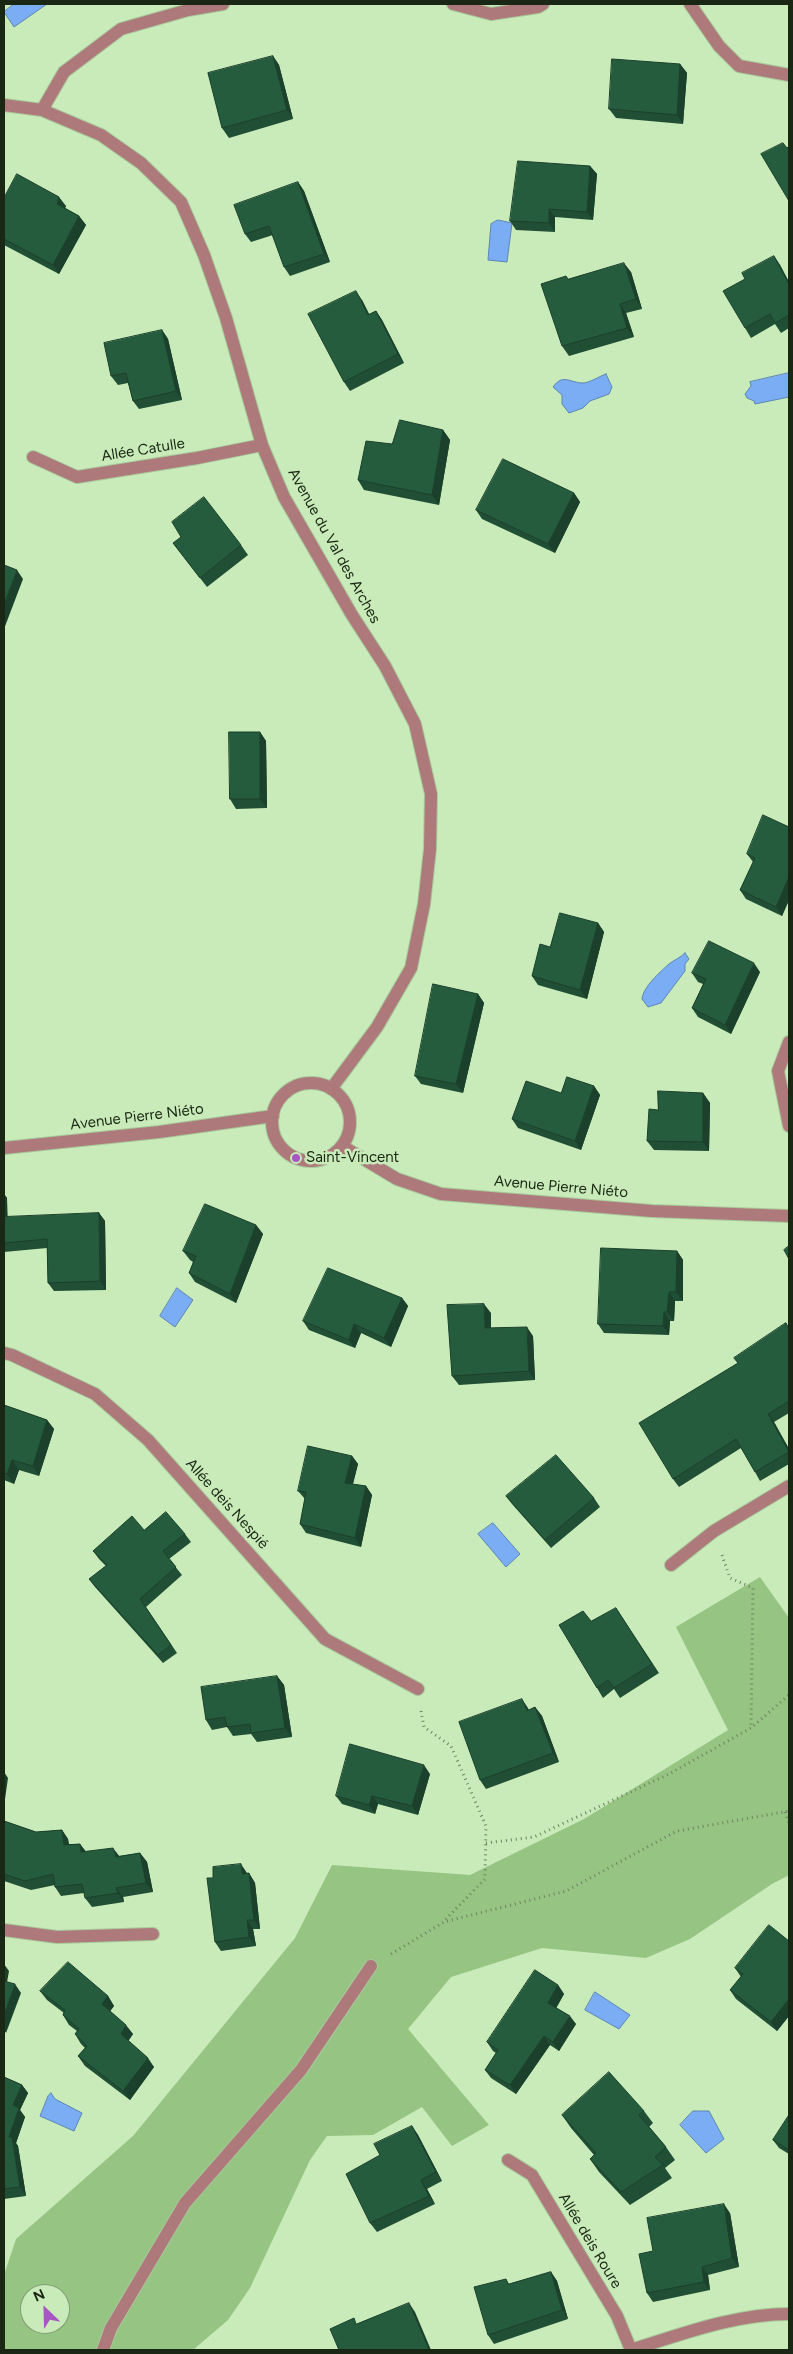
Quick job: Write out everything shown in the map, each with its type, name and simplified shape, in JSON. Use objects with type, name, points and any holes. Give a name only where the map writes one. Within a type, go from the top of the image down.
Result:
[{"type":"street","points":[[42,110],[64,72],[121,29],[188,10],[224,4]]},
{"type":"street","points":[[453,4],[491,14],[538,7],[543,4]]},
{"type":"street","points":[[690,4],[719,46],[739,66],[789,75]]},
{"type":"street","name":"Avenue du Val des Arches","points":[[4,105],[42,110],[101,135],[141,163],[181,202],[204,255],[226,318],[262,445],[284,497],[352,615],[385,666],[415,724],[431,794],[430,849],[424,904],[410,968],[377,1027],[331,1089]]},
{"type":"street","name":"Allée Catulle","points":[[33,457],[77,477],[197,458],[262,445]]},
{"type":"street","points":[[789,1042],[778,1071],[789,1126]]},
{"type":"street","points":[[306,1083],[319,1084],[331,1089],[341,1097],[348,1108],[350,1121],[348,1134],[342,1146],[333,1155],[321,1160],[308,1161],[296,1158],[285,1151],[277,1141],[273,1129],[273,1116],[276,1104],[284,1094],[294,1087],[306,1083]]},
{"type":"street","name":"Avenue Pierre Niéto","points":[[4,1148],[159,1132],[273,1116]]},
{"type":"street","name":"Avenue Pierre Niéto","points":[[342,1146],[397,1179],[441,1194],[652,1211],[789,1216]]},
{"type":"street","name":"Allée deis Nespié","points":[[4,1353],[12,1354],[95,1394],[148,1440],[325,1639],[418,1689]]},
{"type":"street","points":[[672,1565],[714,1531],[789,1486]]},
{"type":"street","points":[[4,1930],[57,1937],[153,1934]]},
{"type":"street","points":[[103,2350],[111,2328],[186,2203],[301,2070],[371,1966]]},
{"type":"street","name":"Allée deis Roure","points":[[508,2160],[532,2175],[617,2316],[631,2350]]},
{"type":"street","points":[[631,2350],[697,2329],[770,2314],[789,2314]]},
{"type":"path","points":[[730,1578],[753,1588],[751,1728]]},
{"type":"path","points":[[371,1966],[444,1922],[485,1880],[486,1826],[451,1746],[424,1727],[418,1689]]},
{"type":"path","points":[[486,1843],[534,1837],[670,1774],[751,1728],[789,1695]]},
{"type":"path","points":[[444,1922],[566,1891],[677,1831],[787,1811],[789,1823]]},
{"type":"green space","points":[[760,1577],[789,1618],[789,1875],[772,1884],[690,1939],[646,1958],[542,1948],[451,1977],[408,2029],[489,2125],[452,2146],[422,2107],[373,2135],[327,2136],[310,2160],[250,2288],[228,2320],[193,2350],[4,2350],[4,2275],[16,2239],[133,2136],[295,1938],[332,1865],[470,1875],[584,1819],[728,1730],[676,1627]]},
{"type":"water","points":[[14,4],[47,4],[14,27],[4,12]]},
{"type":"water","points":[[498,220],[512,223],[507,262],[488,260],[491,224]]},
{"type":"water","points":[[789,373],[789,397],[755,404],[754,401],[747,398],[745,394],[751,386],[750,382]]},
{"type":"water","points":[[606,374],[612,387],[609,394],[590,401],[583,408],[569,413],[562,404],[562,395],[553,387],[560,380],[585,383]]},
{"type":"water","points":[[685,953],[689,959],[685,964],[685,971],[661,1003],[648,1007],[642,999],[645,990],[657,975]]},
{"type":"water","points":[[177,1288],[193,1300],[175,1327],[160,1316]]},
{"type":"water","points":[[493,1523],[520,1554],[506,1567],[478,1534]]},
{"type":"water","points":[[595,1992],[630,2015],[619,2029],[585,2010]]},
{"type":"water","points":[[51,2093],[55,2099],[82,2113],[74,2131],[40,2116]]},
{"type":"water","points":[[693,2111],[709,2111],[724,2139],[706,2153],[680,2125]]},
{"type":"building","points":[[273,56],[287,110],[222,128],[208,73]]},
{"type":"building","points":[[612,59],[680,64],[677,115],[609,109]]},
{"type":"building","points":[[783,143],[787,148],[789,146],[789,201],[761,154]]},
{"type":"building","points":[[518,161],[590,166],[587,212],[549,209],[549,223],[510,221]]},
{"type":"building","points":[[17,174],[59,197],[57,204],[79,216],[53,265],[4,239],[4,198]]},
{"type":"building","points":[[298,182],[324,254],[284,267],[269,226],[245,234],[234,205]]},
{"type":"building","points":[[774,256],[789,284],[789,315],[775,323],[770,314],[745,328],[723,291],[745,279],[742,273]]},
{"type":"building","points":[[624,263],[636,299],[620,304],[627,328],[562,346],[541,284],[566,276],[568,279]]},
{"type":"building","points":[[356,291],[368,315],[376,311],[398,354],[344,382],[308,314]]},
{"type":"building","points":[[162,330],[176,391],[133,401],[126,373],[111,376],[104,343]]},
{"type":"building","points":[[400,420],[443,430],[432,495],[358,480],[366,441],[392,444]]},
{"type":"building","points":[[503,459],[574,493],[548,544],[476,510]]},
{"type":"building","points":[[204,497],[241,545],[200,578],[173,543],[181,537],[172,522]]},
{"type":"building","points":[[4,565],[17,570],[4,604]]},
{"type":"building","points":[[229,732],[260,732],[260,799],[230,799]]},
{"type":"building","points":[[763,815],[789,827],[789,877],[776,907],[740,890],[755,858],[747,854]]},
{"type":"building","points":[[560,913],[598,923],[580,990],[532,976],[540,944],[550,947]]},
{"type":"building","points":[[709,941],[754,963],[725,1025],[692,1008],[706,979],[692,973]]},
{"type":"building","points":[[433,984],[478,994],[456,1084],[415,1076]]},
{"type":"building","points":[[567,1077],[594,1086],[575,1141],[512,1119],[526,1081],[561,1093]]},
{"type":"building","points":[[658,1091],[703,1093],[703,1142],[647,1141],[649,1109],[658,1110]]},
{"type":"building","points":[[205,1204],[256,1225],[230,1294],[189,1273],[196,1256],[183,1251]]},
{"type":"building","points":[[99,1213],[100,1281],[48,1283],[47,1239],[4,1243],[4,1217]]},
{"type":"building","points":[[789,1246],[789,1259],[784,1250]]},
{"type":"building","points":[[601,1248],[677,1251],[676,1292],[669,1292],[667,1312],[664,1312],[663,1326],[598,1324]]},
{"type":"building","points":[[328,1268],[402,1298],[384,1338],[354,1324],[349,1340],[303,1321]]},
{"type":"building","points":[[484,1304],[485,1328],[527,1327],[529,1371],[452,1376],[447,1305]]},
{"type":"building","points":[[786,1323],[789,1329],[789,1401],[768,1414],[789,1452],[755,1472],[736,1439],[673,1479],[639,1423],[738,1363],[734,1358]]},
{"type":"building","points":[[4,1405],[47,1420],[33,1466],[12,1460],[7,1474],[4,1473]]},
{"type":"building","points":[[308,1446],[352,1456],[345,1483],[366,1486],[355,1538],[300,1524],[306,1492],[298,1491]]},
{"type":"building","points":[[556,1455],[594,1498],[545,1540],[506,1496]]},
{"type":"building","points":[[166,1512],[185,1534],[163,1551],[176,1567],[140,1599],[171,1645],[158,1655],[89,1579],[107,1565],[93,1551],[132,1516],[144,1530]]},
{"type":"building","points":[[616,1608],[652,1664],[614,1688],[608,1680],[597,1688],[559,1625],[583,1611],[591,1621]]},
{"type":"building","points":[[277,1676],[285,1728],[251,1733],[250,1724],[227,1727],[225,1717],[206,1720],[201,1687]]},
{"type":"building","points":[[522,1699],[527,1711],[535,1707],[553,1753],[480,1780],[459,1722]]},
{"type":"building","points":[[350,1744],[424,1765],[412,1806],[372,1796],[369,1805],[336,1796]]},
{"type":"building","points":[[4,1821],[36,1832],[62,1830],[64,1845],[80,1844],[81,1852],[113,1848],[116,1857],[140,1853],[146,1883],[116,1888],[118,1893],[85,1898],[82,1884],[55,1887],[53,1874],[25,1881],[4,1874]]},
{"type":"building","points":[[241,1864],[242,1874],[249,1873],[254,1920],[247,1920],[249,1937],[215,1942],[207,1878],[213,1878],[213,1867]]},
{"type":"building","points":[[769,1925],[789,1941],[789,1999],[771,2022],[730,1990],[743,1974],[735,1968]]},
{"type":"building","points":[[68,1962],[108,1996],[102,2004],[126,2025],[121,2034],[148,2058],[123,2091],[78,2056],[87,2046],[75,2034],[79,2029],[63,2015],[65,2010],[40,1991]]},
{"type":"building","points":[[535,1970],[558,1985],[548,2003],[570,2016],[553,2042],[544,2036],[510,2085],[485,2070],[498,2050],[487,2042]]},
{"type":"building","points":[[4,1981],[15,1984],[4,2015]]},
{"type":"building","points":[[609,2072],[644,2111],[639,2115],[666,2147],[655,2157],[663,2165],[621,2192],[590,2159],[596,2153],[562,2115]]},
{"type":"building","points":[[4,2077],[22,2085],[13,2105],[19,2108],[9,2137],[12,2137],[20,2187],[4,2189]]},
{"type":"building","points":[[789,2115],[789,2150],[773,2140]]},
{"type":"building","points":[[412,2126],[436,2172],[421,2180],[429,2196],[370,2223],[346,2174],[380,2155],[374,2144]]},
{"type":"building","points":[[724,2204],[732,2258],[702,2267],[704,2282],[647,2293],[639,2254],[653,2251],[647,2218]]},
{"type":"building","points":[[551,2272],[562,2310],[488,2335],[474,2287],[506,2279],[508,2284]]},
{"type":"building","points":[[409,2303],[429,2350],[339,2350],[330,2329],[354,2318],[356,2324]]},
{"type":"place","name":"Saint-Vincent","points":[[296,1158]]}]
